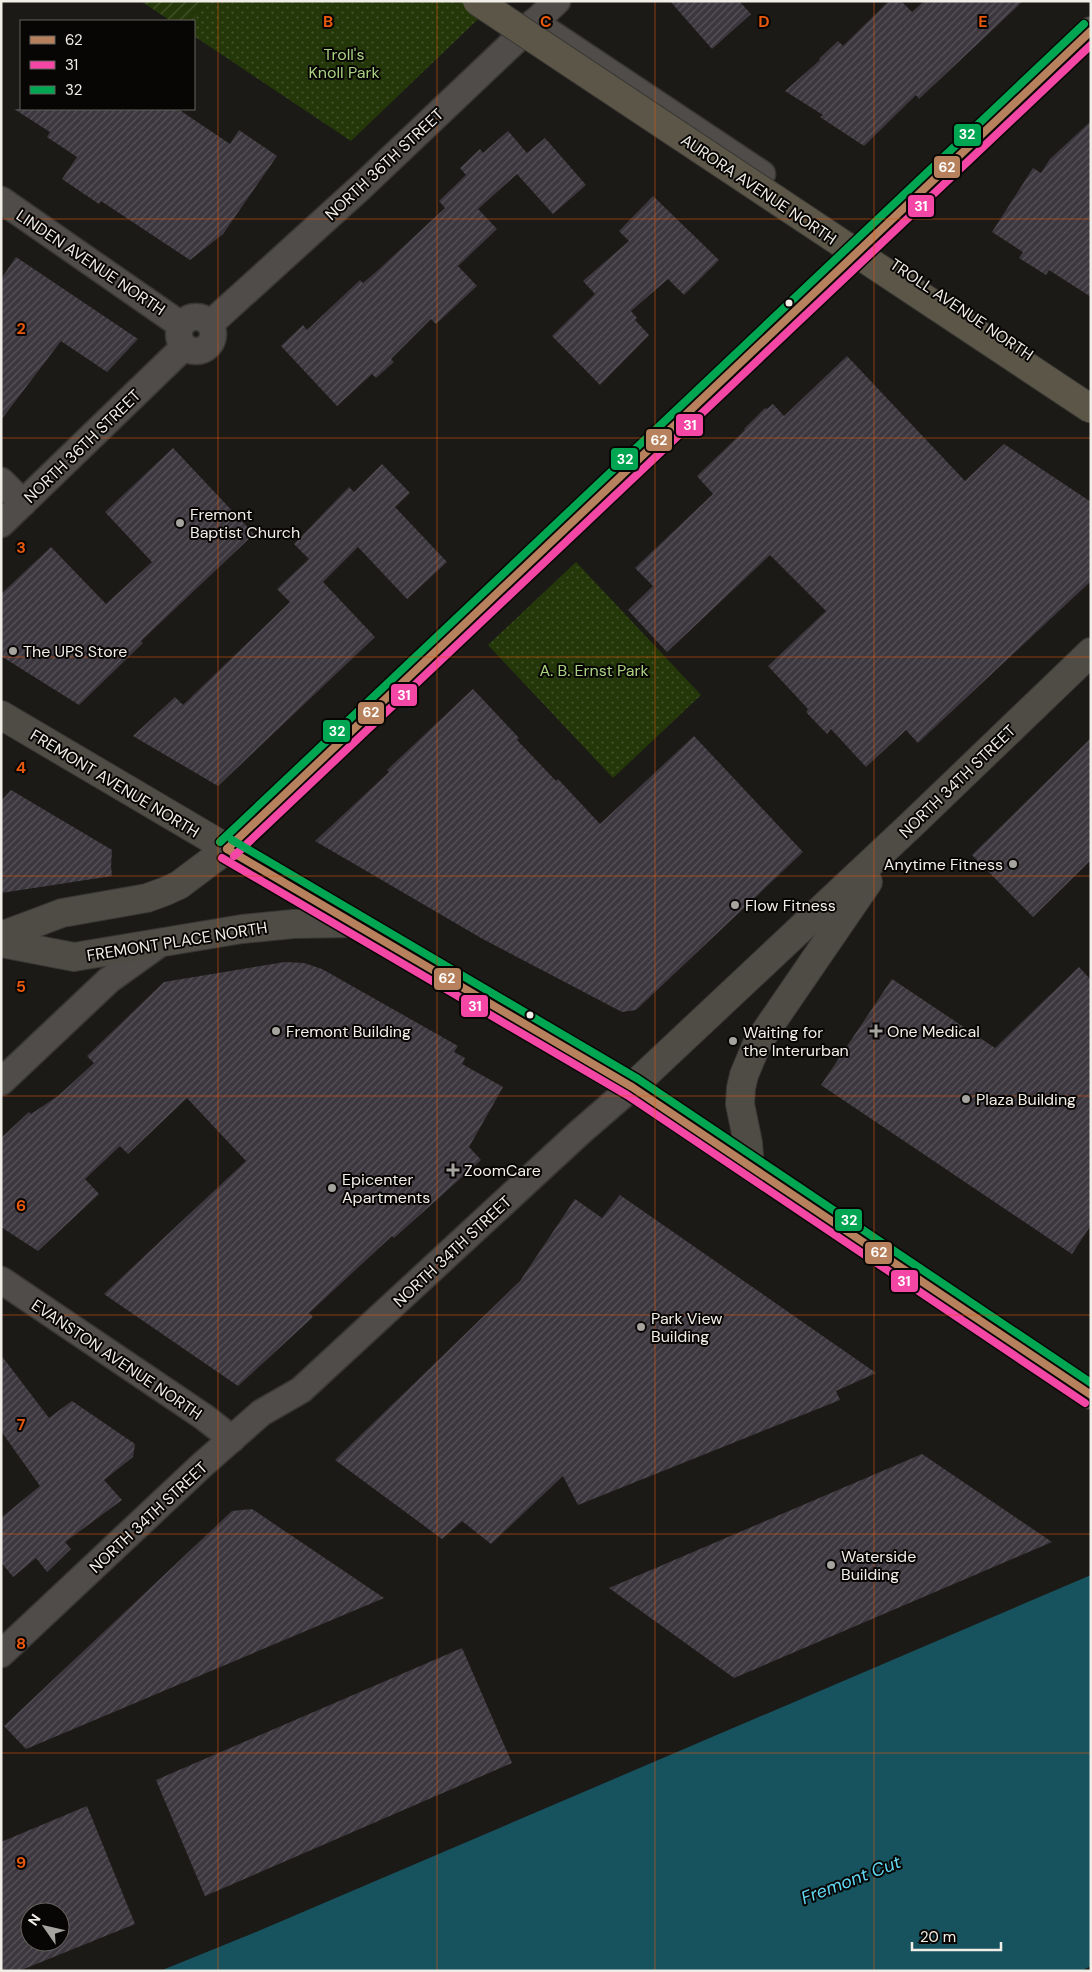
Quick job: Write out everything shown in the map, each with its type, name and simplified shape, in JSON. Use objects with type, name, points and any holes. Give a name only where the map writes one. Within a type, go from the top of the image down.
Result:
[{"type":"highway","name":"AURORA AVENUE NORTH","points":[[477,1],[1091,409]]},
{"type":"main road","points":[[1,936],[62,913],[147,898],[166,891],[179,885],[227,849],[1091,32]]},
{"type":"main road","name":"NORTH 34TH STREET","points":[[632,1087],[911,825],[1091,652]]},
{"type":"main road","name":"FREMONT AVENUE NORTH","points":[[1,715],[743,1151],[1091,1395]]},
{"type":"main road","points":[[743,1151],[740,1104],[741,1088],[744,1075],[757,1044],[849,907],[911,825]]},
{"type":"main road","name":"FREMONT PLACE NORTH","points":[[1,942],[74,957],[259,927],[293,924],[354,923]]},
{"type":"street","name":"NORTH 36TH STREET","points":[[1,524],[182,336],[187,319],[198,316],[204,318],[210,324],[360,187],[557,1]]},
{"type":"street","name":"TROLL AVENUE NORTH","points":[[534,22],[1091,395]]},
{"type":"street","name":"LINDEN AVENUE NORTH","points":[[1,200],[182,336]]},
{"type":"street","points":[[1,481],[23,503]]},
{"type":"street","points":[[1,1082],[109,980],[162,942]]},
{"type":"street","name":"NORTH 34TH STREET","points":[[1,1654],[201,1466],[261,1413],[300,1390],[579,1133],[632,1087]]},
{"type":"street","name":"EVANSTON AVENUE NORTH","points":[[1,1280],[204,1417],[232,1439]]},
{"type":"green space","name":"Troll's Knoll Park","points":[[141,1],[497,1],[351,141],[195,37],[195,20],[170,20]]},
{"type":"green space","points":[[141,1],[205,1],[193,20],[170,20]]},
{"type":"green space","name":"A. B. Ernst Park","points":[[576,562],[701,695],[613,778],[488,645]]},
{"type":"water","name":"Fremont Cut","points":[[1091,1575],[1091,1966],[1081,1971],[160,1971],[256,1932]]},
{"type":"building","points":[[670,1],[739,1],[751,14],[712,49]]},
{"type":"building","points":[[889,1],[901,1],[912,12],[924,1],[1023,1],[919,99],[916,95],[864,146],[820,117],[823,115],[785,91],[838,41],[843,46]]},
{"type":"building","points":[[14,109],[179,110],[230,144],[239,130],[277,156],[223,234],[190,260],[101,201],[99,204],[62,179],[77,157],[47,137],[50,132]]},
{"type":"building","points":[[1091,121],[1091,297],[1049,270],[1046,275],[1019,258],[1023,252],[992,232],[1033,168],[1041,173],[1050,159]]},
{"type":"building","points":[[508,131],[527,153],[545,138],[586,185],[553,214],[517,174],[478,209],[497,229],[458,266],[477,286],[436,324],[431,319],[391,359],[394,362],[376,378],[372,374],[337,406],[281,346],[303,325],[307,330],[360,280],[363,283],[445,208],[439,201],[466,175],[460,168],[480,149],[483,153]]},
{"type":"building","points":[[653,196],[719,260],[684,295],[668,279],[631,311],[637,318],[635,320],[649,335],[600,385],[552,336],[595,294],[583,281],[629,241],[619,231]]},
{"type":"building","points":[[16,257],[138,339],[107,372],[61,341],[1,420],[1,279]]},
{"type":"building","points":[[847,356],[965,481],[1004,444],[1091,502],[1091,581],[918,743],[906,730],[866,767],[831,729],[827,734],[806,712],[808,709],[768,666],[826,611],[770,555],[667,652],[628,610],[653,586],[635,568],[713,494],[697,476],[765,408],[767,409],[773,404],[784,416]]},
{"type":"building","points":[[173,448],[254,534],[141,641],[143,643],[79,705],[1,656],[1,594],[51,547],[106,604],[152,562],[105,512]]},
{"type":"building","points":[[382,464],[410,493],[395,507],[447,562],[407,599],[358,547],[323,582],[375,637],[218,786],[133,736],[175,697],[183,705],[290,602],[277,589],[309,559],[294,544],[349,487],[354,492]]},
{"type":"building","points":[[473,689],[519,738],[517,740],[556,781],[558,779],[600,824],[694,736],[803,852],[636,1010],[622,1012],[481,938],[315,841],[389,772],[387,770]]},
{"type":"building","points":[[1091,738],[1091,860],[1033,917],[972,855]]},
{"type":"building","points":[[11,790],[112,850],[112,876],[1,893],[1,801]]},
{"type":"building","points":[[285,962],[304,963],[322,969],[458,1046],[454,1052],[465,1058],[462,1064],[503,1087],[469,1147],[481,1160],[394,1238],[392,1236],[309,1313],[313,1317],[238,1386],[104,1294],[246,1161],[187,1098],[128,1154],[120,1146],[85,1179],[99,1194],[38,1251],[1,1227],[1,1138],[29,1112],[31,1114],[58,1096],[94,1063],[87,1056],[164,982]]},
{"type":"building","name":"Plaza Building","points":[[1079,967],[1091,980],[1091,1225],[1072,1254],[821,1085],[892,979],[995,1048]]},
{"type":"building","name":"Park View Building","points":[[620,1195],[876,1373],[836,1391],[840,1400],[578,1505],[563,1476],[491,1544],[462,1521],[442,1539],[335,1460],[520,1281],[575,1199],[602,1218]]},
{"type":"building","points":[[1,1355],[49,1418],[72,1401],[135,1444],[133,1457],[104,1480],[122,1500],[65,1542],[71,1549],[47,1572],[36,1558],[13,1577],[1,1562],[1,1518],[40,1486],[1,1431]]},
{"type":"building","name":"Waterside Building","points":[[922,1454],[1052,1542],[734,1678],[609,1588]]},
{"type":"building","points":[[252,1509],[384,1598],[26,1749],[4,1726],[232,1511]]},
{"type":"building","points":[[462,1648],[512,1763],[205,1896],[156,1780]]},
{"type":"building","points":[[87,1806],[135,1924],[70,1950],[70,1902],[20,1902],[20,1952],[66,1952],[19,1971],[1,1971],[1,1842]]},
{"type":"transit line","name":"32","points":[[220,842],[1084,24]]},
{"type":"transit line","name":"62","points":[[227,849],[1091,31]]},
{"type":"transit line","name":"31","points":[[234,856],[1091,45]]},
{"type":"transit line","name":"32","points":[[232,840],[638,1079],[1091,1383]]},
{"type":"transit line","name":"62","points":[[227,849],[632,1087],[1091,1395]]},
{"type":"transit line","name":"31","points":[[222,858],[627,1095],[1085,1403]]},
{"type":"place","name":"Fremont Baptist Church","points":[[180,523]]},
{"type":"place","name":"The UPS Store","points":[[13,651]]},
{"type":"place","name":"Anytime Fitness","points":[[1013,864]]},
{"type":"place","name":"Flow Fitness","points":[[735,905]]},
{"type":"place","name":"Fremont Building","points":[[276,1031]]},
{"type":"place","name":"One Medical","points":[[876,1031]]},
{"type":"place","name":"Waiting for the Interurban","points":[[733,1041]]},
{"type":"place","name":"Plaza Building","points":[[966,1099]]},
{"type":"place","name":"ZoomCare","points":[[453,1170]]},
{"type":"place","name":"Epicenter Apartments","points":[[332,1188]]},
{"type":"place","name":"Park View Building","points":[[641,1327]]},
{"type":"place","name":"Waterside Building","points":[[831,1565]]}]
